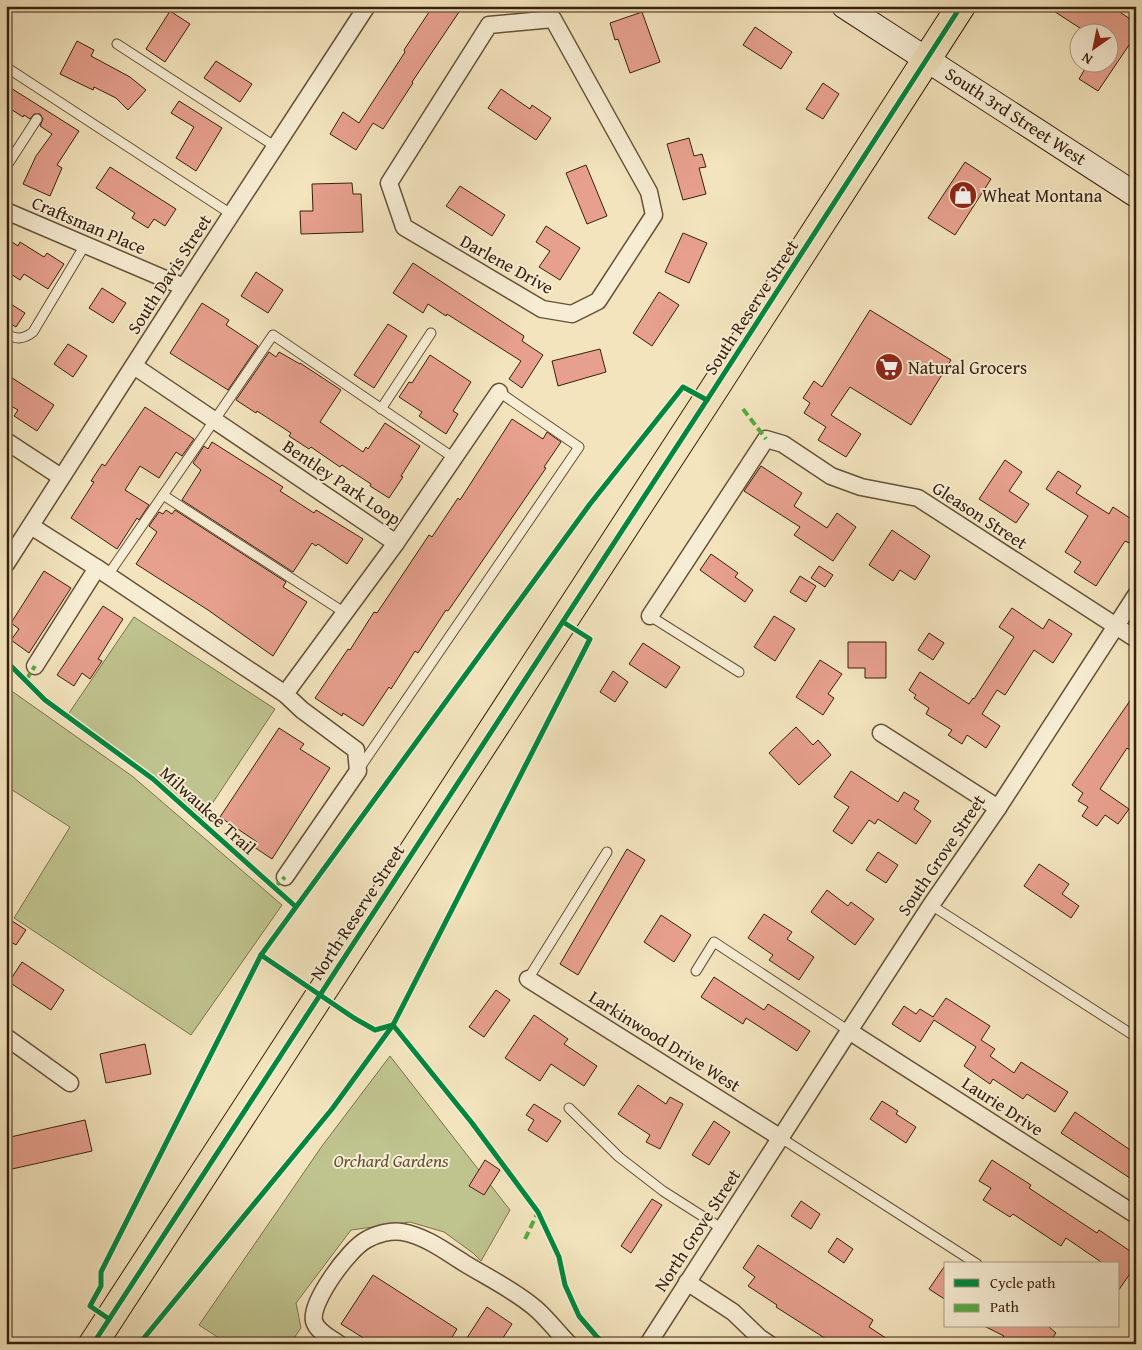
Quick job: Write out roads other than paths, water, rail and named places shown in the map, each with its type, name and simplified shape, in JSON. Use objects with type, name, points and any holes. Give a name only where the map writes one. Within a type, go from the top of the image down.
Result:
[{"type":"highway","name":"South Reserve Street","points":[[563,622],[960,6]]},
{"type":"highway","name":"North Reserve Street","points":[[93,1344],[563,622]]},
{"type":"street","name":"South Davis Street","points":[[6,564],[366,6]]},
{"type":"street","name":"South 3rd Street West","points":[[844,6],[1136,195]]},
{"type":"street","name":"Darlene Drive","points":[[558,12],[649,192],[654,215],[598,301],[572,314],[542,309],[404,228],[389,183],[489,25],[558,12]]},
{"type":"street","name":"Craftsman Place","points":[[6,211],[184,286]]},
{"type":"street","name":"Bentley Park Loop","points":[[134,366],[396,542],[285,694]]},
{"type":"street","points":[[396,542],[499,392]]},
{"type":"street","name":"Gleason Street","points":[[650,616],[766,439],[783,444],[831,476],[861,487],[918,498],[1136,639]]},
{"type":"street","points":[[6,440],[61,477]]},
{"type":"street","points":[[31,526],[285,694],[302,710],[344,739],[356,750],[358,771],[285,877]]},
{"type":"street","points":[[35,666],[103,572]]},
{"type":"street","name":"South Grove Street","points":[[781,1138],[848,1030],[998,808],[1136,595]]},
{"type":"street","points":[[881,734],[998,808]]},
{"type":"street","name":"Larkinwood Drive West","points":[[528,979],[781,1138]]},
{"type":"street","name":"Laurie Drive","points":[[848,1030],[1136,1216]]},
{"type":"street","points":[[6,1037],[70,1083]]},
{"type":"street","name":"North Grove Street","points":[[648,1344],[721,1228],[781,1138]]},
{"type":"street","points":[[339,1344],[321,1332],[314,1324],[313,1315],[317,1303],[349,1255],[364,1240],[379,1234],[401,1232],[423,1238],[497,1282],[535,1308],[569,1344]]},
{"type":"street","points":[[687,1282],[733,1312],[769,1344]]},
{"type":"lane","points":[[117,44],[276,147]]},
{"type":"lane","points":[[6,67],[231,214]]},
{"type":"lane","points":[[6,167],[37,119]]},
{"type":"lane","points":[[6,334],[12,338],[20,339],[33,332],[85,245]]},
{"type":"lane","points":[[381,409],[432,333]]},
{"type":"lane","points":[[103,572],[163,495],[273,335],[454,458]]},
{"type":"lane","points":[[358,771],[579,448],[499,392]]},
{"type":"lane","points":[[163,495],[345,613]]},
{"type":"lane","points":[[650,616],[739,672]]},
{"type":"lane","points":[[528,979],[607,852]]},
{"type":"lane","points":[[931,905],[1136,1037]]},
{"type":"lane","points":[[696,971],[714,942],[848,1030]]},
{"type":"lane","points":[[569,1108],[619,1156],[663,1191],[721,1228]]},
{"type":"lane","points":[[781,1138],[974,1262]]},
{"type":"place","name":"Wheat Montana","points":[[963,195]]},
{"type":"place","name":"Natural Grocers","points":[[889,367]]},
{"type":"park label","name":"Orchard Gardens","points":[[391,1160]]}]
